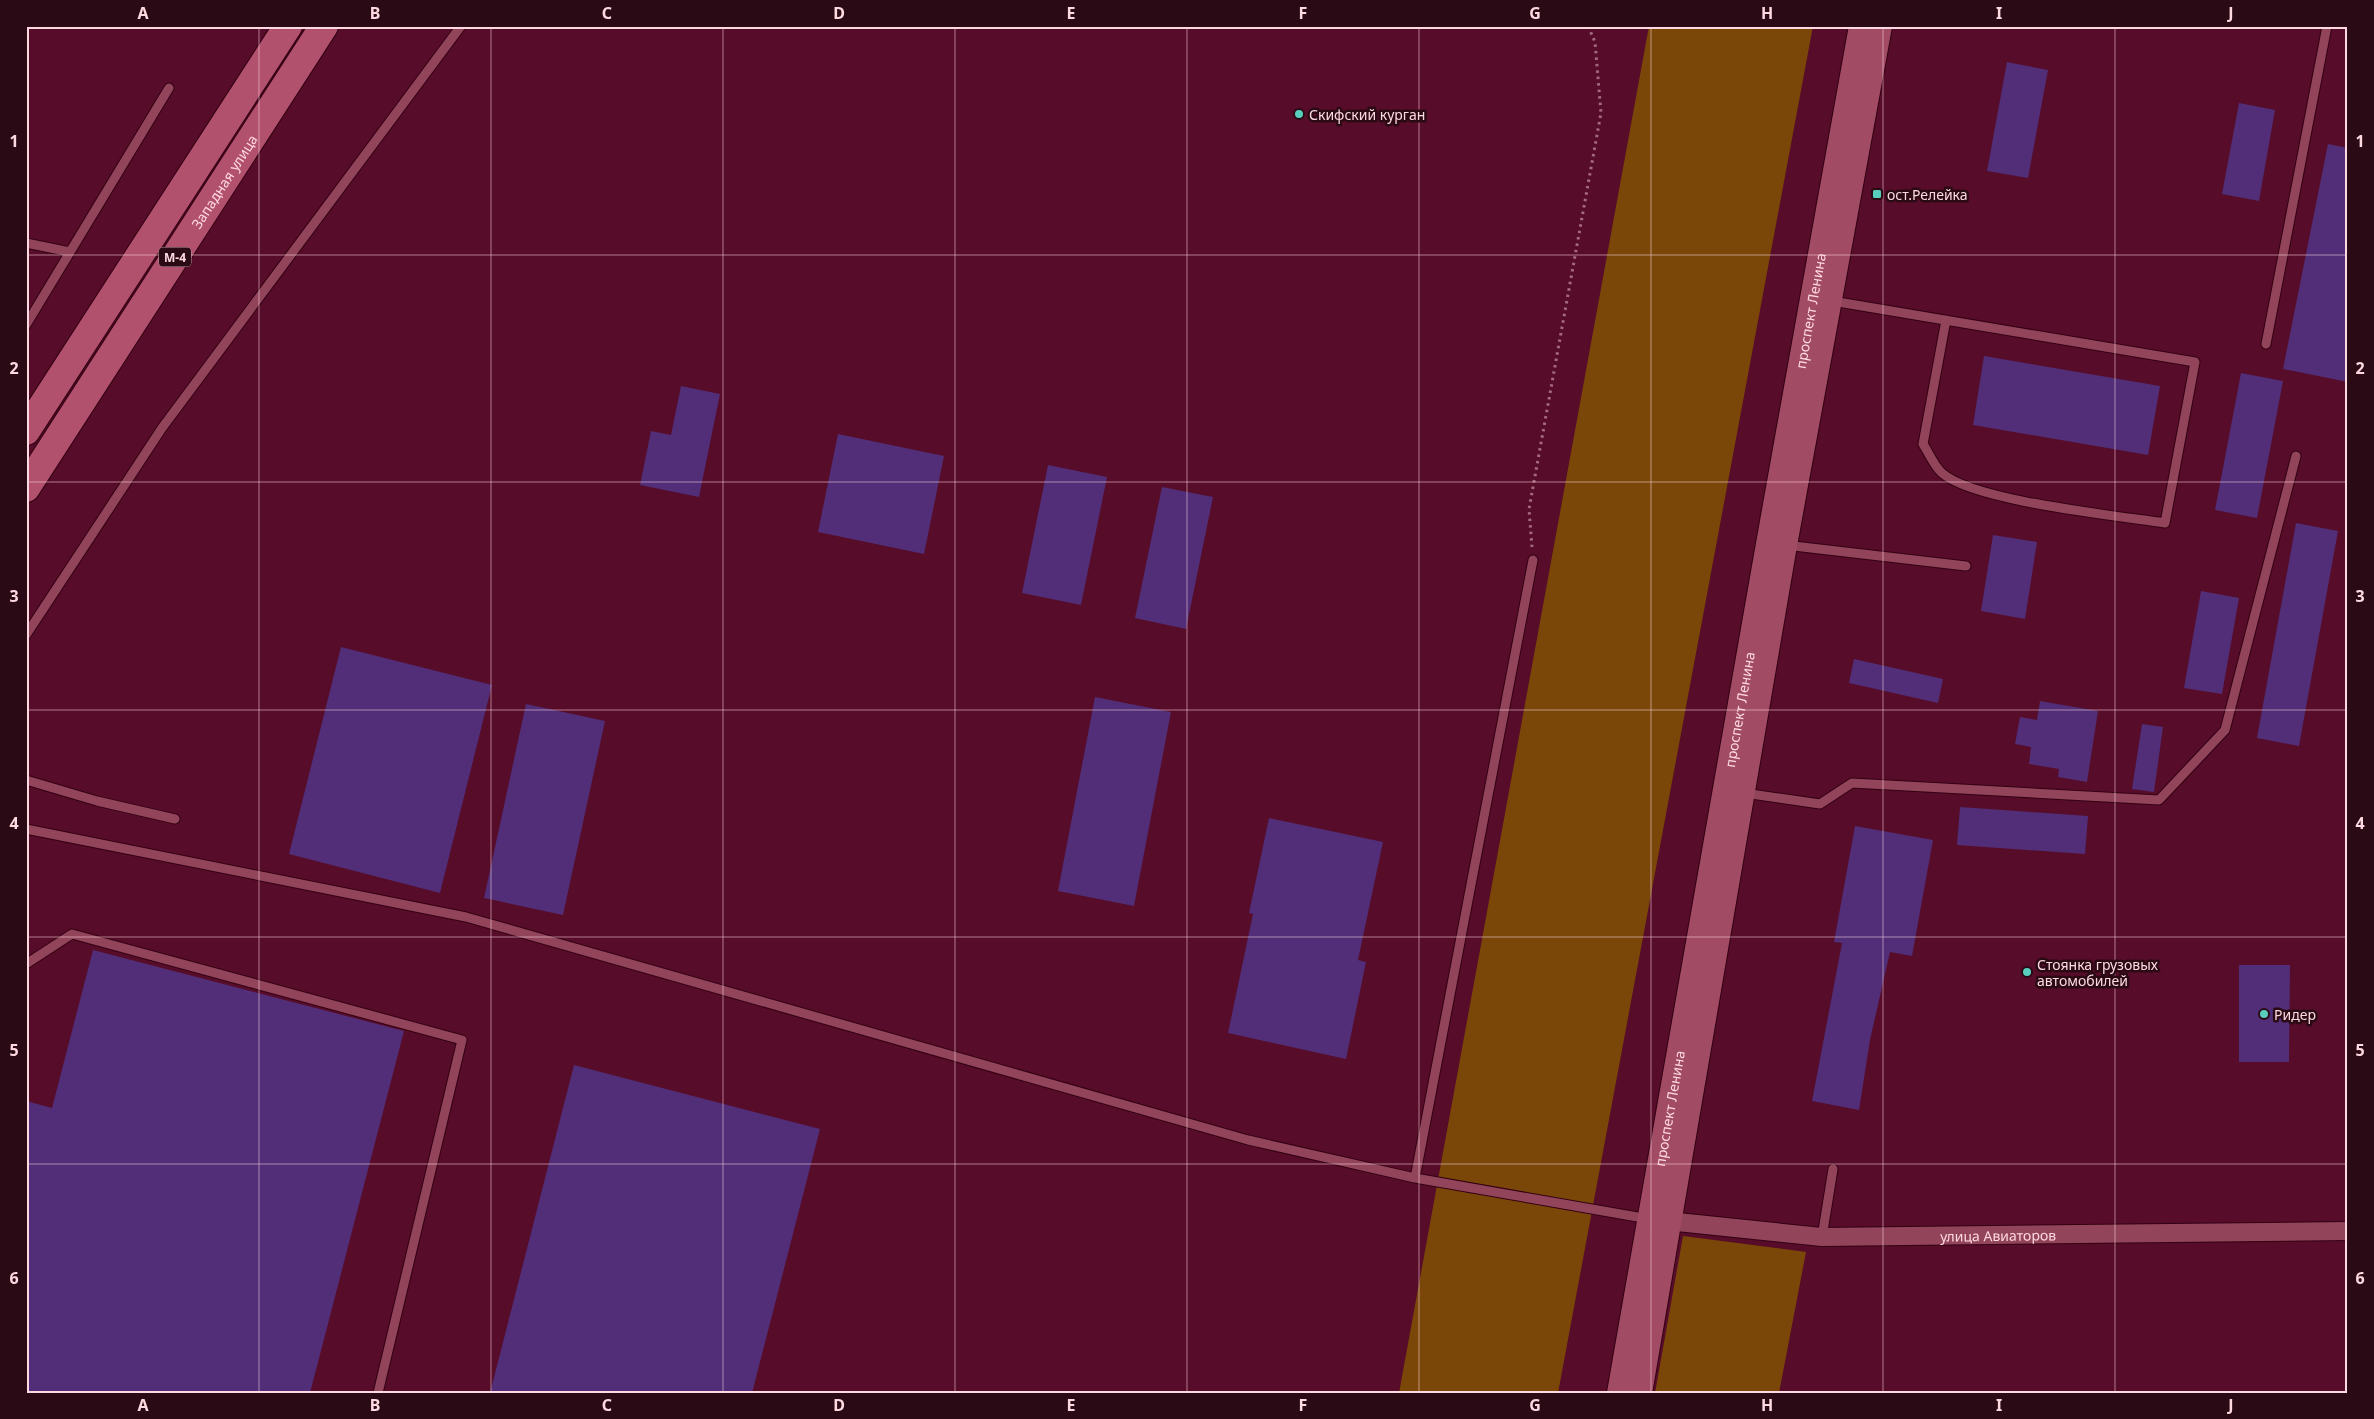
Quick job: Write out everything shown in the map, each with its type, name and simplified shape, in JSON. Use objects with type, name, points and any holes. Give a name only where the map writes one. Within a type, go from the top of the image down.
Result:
[{"type":"main road","name":"М-4","points":[[26,431],[288,26]]},
{"type":"main road","name":"Западная улица","points":[[26,488],[324,26]]},
{"type":"main road","name":"проспект Ленина","points":[[1640,1393],[1659,1220],[1764,563],[1861,26]]},
{"type":"main road","name":"проспект Ленина","points":[[1619,1393],[1659,1220],[1741,793],[1880,26]]},
{"type":"street","name":"улица Авиаторов","points":[[1659,1220],[1822,1236],[2348,1231]]},
{"type":"lane","points":[[26,635],[162,428],[461,26]]},
{"type":"lane","points":[[2266,344],[2327,26]]},
{"type":"lane","points":[[26,325],[169,88]]},
{"type":"lane","points":[[26,243],[70,252]]},
{"type":"lane","points":[[1829,301],[1946,320],[2195,362],[2165,523],[2052,506],[1976,490],[1942,473],[1923,444],[1946,320]]},
{"type":"lane","points":[[1741,793],[1820,804],[1852,783],[2159,800],[2225,730],[2296,456]]},
{"type":"lane","points":[[1785,545],[1966,566]]},
{"type":"lane","points":[[1415,1178],[1533,560]]},
{"type":"lane","points":[[26,780],[97,802],[176,819]]},
{"type":"lane","points":[[26,829],[466,917],[1248,1140],[1415,1178],[1659,1220]]},
{"type":"lane","points":[[26,964],[72,934],[462,1040],[378,1393]]},
{"type":"lane","points":[[1822,1236],[1833,1169]]},
{"type":"path","points":[[1533,560],[1529,509],[1601,113],[1595,42],[1588,26]]},
{"type":"shaded area","points":[[1649,26],[1813,26],[1558,1393],[1399,1393]]},
{"type":"shaded area","points":[[1683,1236],[1806,1252],[1779,1393],[1655,1393]]},
{"type":"building","points":[[2007,62],[2048,70],[2028,178],[1987,171]]},
{"type":"building","points":[[2239,103],[2275,110],[2259,201],[2222,194]]},
{"type":"building","points":[[2328,144],[2348,148],[2348,382],[2283,369]]},
{"type":"building","points":[[1984,356],[2160,386],[2148,455],[1973,425]]},
{"type":"building","points":[[2241,373],[2283,381],[2257,518],[2215,510]]},
{"type":"building","points":[[681,386],[720,394],[699,497],[640,485],[651,431],[671,435]]},
{"type":"building","points":[[838,434],[944,456],[924,554],[818,532]]},
{"type":"building","points":[[1048,465],[1107,477],[1081,605],[1022,593]]},
{"type":"building","points":[[1162,487],[1213,497],[1186,629],[1135,618]]},
{"type":"building","points":[[2296,523],[2338,531],[2299,746],[2257,738]]},
{"type":"building","points":[[1993,535],[2037,542],[2025,619],[1981,611]]},
{"type":"building","points":[[2201,591],[2239,598],[2222,694],[2184,688]]},
{"type":"building","points":[[341,647],[492,685],[440,893],[289,854]]},
{"type":"building","points":[[1854,659],[1943,679],[1938,703],[1849,683]]},
{"type":"building","points":[[1095,697],[1171,712],[1134,906],[1058,891]]},
{"type":"building","points":[[2040,701],[2098,711],[2087,782],[2058,777],[2059,769],[2029,764],[2031,747],[2015,744],[2020,717],[2037,720]]},
{"type":"building","points":[[526,704],[605,721],[563,915],[484,898]]},
{"type":"building","points":[[2142,724],[2163,727],[2154,792],[2132,789]]},
{"type":"building","points":[[1960,807],[2088,816],[2085,854],[1957,845]]},
{"type":"building","points":[[1269,818],[1383,842],[1358,960],[1366,962],[1346,1059],[1228,1033],[1253,914],[1249,913]]},
{"type":"building","points":[[1855,826],[1933,840],[1912,956],[1890,952],[1870,1040],[1859,1110],[1812,1101],[1842,943],[1834,942]]},
{"type":"building","points":[[93,950],[404,1031],[310,1393],[26,1393],[26,1101],[52,1108]]},
{"type":"building","name":"Ридер","points":[[2239,965],[2290,965],[2289,1062],[2239,1062]]},
{"type":"building","points":[[574,1065],[820,1129],[752,1393],[490,1393]]},
{"type":"place","name":"Скифский курган","points":[[1299,114]]},
{"type":"place","name":"ост.Релейка","points":[[1877,194]]},
{"type":"place","name":"Стоянка грузовых автомобилей","points":[[2027,972]]},
{"type":"place","name":"Ридер","points":[[2264,1014]]}]
